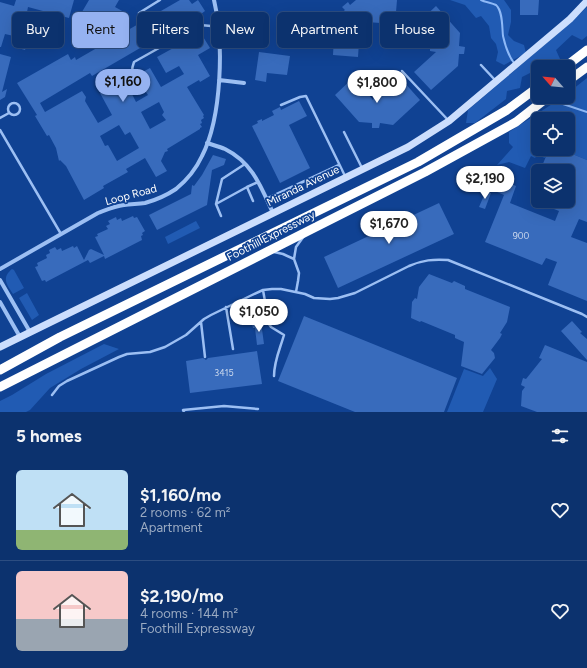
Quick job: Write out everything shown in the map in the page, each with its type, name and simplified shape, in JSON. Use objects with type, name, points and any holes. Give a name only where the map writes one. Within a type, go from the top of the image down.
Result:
[{"type":"highway","points":[[574,60],[587,50]]},
{"type":"highway","points":[[575,76],[587,67]]},
{"type":"highway","name":"Foothill Expressway","points":[[0,370],[60,337],[418,162],[507,110],[531,92]]},
{"type":"highway","name":"Foothill Expressway","points":[[0,387],[425,172],[516,122],[539,104]]},
{"type":"street","name":"Loop Road","points":[[214,0],[216,12]]},
{"type":"street","name":"Miranda Avenue","points":[[0,347],[408,147],[449,121],[570,19],[587,1]]},
{"type":"street","name":"Loop Road","points":[[0,269],[98,213],[124,205],[145,203],[160,198],[186,180],[203,155],[214,118],[219,80],[220,48]]},
{"type":"street","points":[[219,80],[244,83]]},
{"type":"street","points":[[207,143],[224,149],[236,156],[245,164],[253,173],[273,213]]},
{"type":"street","points":[[0,280],[30,332]]},
{"type":"street","points":[[0,302],[20,337]]},
{"type":"lane","points":[[141,12],[160,0]]},
{"type":"lane","points":[[140,93],[134,81],[131,69],[134,62],[200,26],[211,26]]},
{"type":"lane","points":[[481,65],[496,82]]},
{"type":"lane","points":[[402,71],[449,121]]},
{"type":"lane","points":[[281,105],[300,96],[306,96],[346,178]]},
{"type":"lane","points":[[0,118],[9,113],[15,115],[18,114],[21,110],[19,104],[15,102],[11,103],[8,107],[9,113]]},
{"type":"lane","points":[[0,130],[61,234]]},
{"type":"lane","points":[[344,132],[363,170]]},
{"type":"lane","points":[[221,216],[216,204],[222,179],[245,164]]},
{"type":"lane","points":[[266,199],[339,165]]},
{"type":"lane","points":[[216,204],[258,182]]},
{"type":"lane","points":[[247,187],[253,201]]},
{"type":"lane","points":[[296,292],[299,273],[294,259],[296,247],[308,231]]},
{"type":"lane","points":[[268,251],[283,254],[294,259]]},
{"type":"lane","points":[[52,395],[63,383],[119,357],[127,354],[150,352],[165,347],[186,335],[211,315],[263,290],[281,289],[314,298],[338,298],[355,293],[416,263],[434,259],[448,260],[587,317]]},
{"type":"lane","points":[[263,290],[269,324],[271,327],[284,335],[275,360],[274,376]]},
{"type":"lane","points":[[226,307],[232,350]]},
{"type":"lane","points":[[202,322],[205,357]]},
{"type":"lane","points":[[184,412],[183,410],[224,406],[258,409]]},
{"type":"shaded area","points":[[450,0],[504,0],[511,10],[511,22],[508,35],[514,41],[524,45],[526,53],[504,65],[496,61],[498,52],[496,44],[491,38],[489,26],[481,16],[476,18],[465,5]]},
{"type":"shaded area","points":[[587,7],[587,36],[582,40],[572,35],[556,50],[559,60],[531,60],[531,72],[522,77],[520,88],[507,91],[506,99],[475,123],[466,123],[468,110]]},
{"type":"shaded area","points":[[587,78],[587,160],[575,155],[575,112],[540,112],[552,104],[575,104],[575,87]]},
{"type":"shaded area","points":[[531,118],[531,156],[525,168],[509,162],[497,165],[513,147],[509,143],[509,132]]},
{"type":"shaded area","points":[[196,221],[200,228],[168,244],[165,237]]},
{"type":"shaded area","points":[[12,269],[24,288],[13,294],[6,282],[7,275]]},
{"type":"shaded area","points":[[27,293],[39,315],[32,320],[19,298]]},
{"type":"shaded area","points":[[104,344],[119,349],[81,369],[50,388],[30,410],[26,412],[0,412],[0,401],[46,374]]},
{"type":"shaded area","points":[[490,368],[497,379],[483,412],[447,412],[464,369],[483,376]]},
{"type":"building","points":[[16,0],[74,0],[69,18],[64,17],[64,12],[47,12],[28,7],[27,12],[12,12],[12,36],[5,34],[0,47],[0,2],[14,6]]},
{"type":"building","points":[[89,0],[119,0],[115,7],[124,12],[82,12]]},
{"type":"building","points":[[180,0],[189,0],[192,4],[198,0],[205,11],[203,12],[159,12]]},
{"type":"building","points":[[356,0],[397,0],[396,12],[380,12],[380,23],[372,22],[372,12],[342,12],[345,10],[342,7],[348,2],[350,5]]},
{"type":"building","points":[[520,0],[539,0],[538,15],[520,15]]},
{"type":"building","points":[[436,6],[441,12],[430,12]]},
{"type":"building","points":[[449,21],[460,33],[459,46],[465,47],[464,54],[459,54],[458,66],[431,90],[414,72],[436,52],[430,51],[430,48],[449,48]]},
{"type":"building","points":[[137,25],[137,48],[140,48],[92,76],[90,73],[40,103],[45,112],[82,91],[86,97],[85,101],[98,123],[112,115],[100,93],[122,81],[136,102],[148,95],[143,88],[146,86],[139,74],[150,68],[161,87],[184,74],[179,66],[166,73],[157,57],[173,48],[203,48],[203,37],[210,48],[198,55],[210,76],[187,87],[204,115],[204,118],[201,120],[202,123],[200,124],[202,127],[167,149],[168,151],[165,152],[161,161],[167,171],[156,177],[145,158],[126,169],[128,172],[103,186],[104,188],[84,200],[66,166],[60,160],[59,161],[56,148],[49,135],[47,136],[35,116],[37,115],[17,83],[68,54],[71,60],[75,57],[76,60],[97,48],[129,48],[129,29]],"holes":[[[159,102],[164,112],[162,115],[166,120],[150,129],[141,112]],[[119,125],[125,135],[130,132],[139,148],[117,161],[108,145],[105,146],[100,136]]]},
{"type":"building","points":[[333,48],[359,48],[358,57],[333,55]]},
{"type":"building","points":[[259,52],[290,56],[287,75],[267,73],[266,82],[255,80]]},
{"type":"building","points":[[0,54],[11,57],[2,92],[7,89],[5,97],[0,100]]},
{"type":"building","points":[[354,77],[373,100],[374,93],[387,95],[403,81],[420,100],[393,125],[380,123],[379,128],[372,128],[372,123],[359,122],[335,95]]},
{"type":"building","points":[[299,101],[307,116],[289,125],[310,168],[280,183],[252,126],[258,123],[257,121],[262,119],[262,121],[274,115],[272,111],[280,107],[281,110]]},
{"type":"building","points":[[213,155],[226,159],[224,165],[212,170],[207,205],[157,230],[149,215],[191,194],[192,185],[194,186],[202,175]]},
{"type":"building","points":[[575,155],[587,160],[587,222],[579,219],[571,237],[587,243],[587,301],[548,285],[557,262],[546,258],[542,265],[485,242],[504,195],[497,192],[502,180],[516,186],[510,203],[555,221],[559,211],[552,208],[575,208],[575,164],[543,164],[546,156]]},
{"type":"building","points":[[486,191],[491,193],[485,209],[479,207]]},
{"type":"building","points":[[439,203],[454,234],[338,288],[324,257]]},
{"type":"building","points":[[133,216],[134,218],[137,217],[145,231],[141,236],[142,240],[105,259],[104,256],[90,263],[88,260],[46,282],[45,280],[42,281],[35,267],[38,266],[37,263],[47,258],[46,255],[50,253],[49,250],[55,247],[57,250],[61,248],[62,251],[73,246],[74,248],[77,246],[84,260],[91,249],[104,255],[95,237],[98,236],[97,234],[108,229],[106,226],[110,224],[108,221],[116,217],[117,220],[121,218],[122,221]]},
{"type":"building","points":[[429,274],[452,283],[454,281],[465,286],[465,289],[510,307],[507,322],[500,333],[502,334],[491,350],[494,353],[495,358],[482,374],[461,366],[464,342],[455,338],[455,335],[411,318],[412,302],[415,298],[417,299],[419,287]]},
{"type":"building","points":[[304,316],[457,378],[444,412],[355,412],[278,381]]},
{"type":"building","points":[[572,321],[582,332],[580,333],[587,339],[587,360],[561,331]]},
{"type":"building","points":[[261,322],[264,344],[257,345],[255,328],[253,328],[252,324]]},
{"type":"building","points":[[545,345],[587,362],[587,412],[537,412],[521,406],[522,391],[525,387],[521,385],[523,378],[526,379],[542,359],[539,358]]},
{"type":"building","points":[[257,351],[262,384],[190,393],[186,361],[203,358],[206,360],[208,358]]},
{"type":"waterway","points":[[481,0],[496,5],[500,11],[503,36],[508,53],[514,63]]},
{"type":"waterway","points":[[563,104],[587,112]]}]
